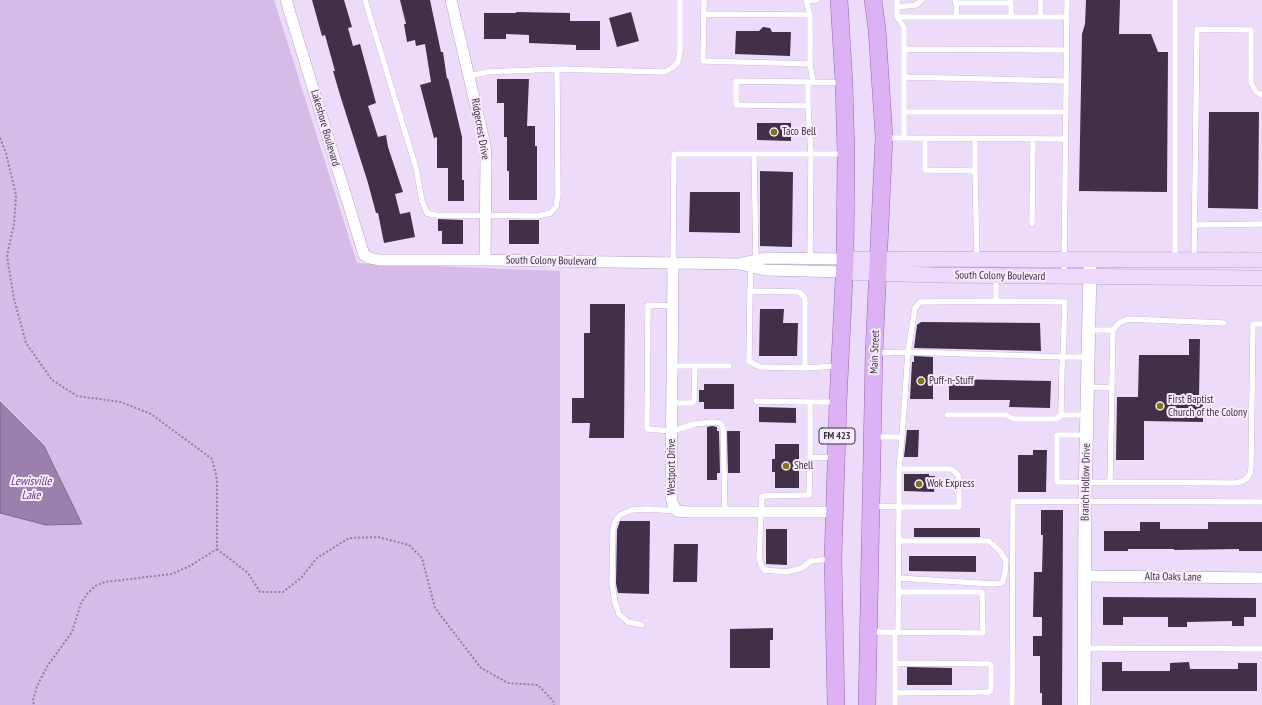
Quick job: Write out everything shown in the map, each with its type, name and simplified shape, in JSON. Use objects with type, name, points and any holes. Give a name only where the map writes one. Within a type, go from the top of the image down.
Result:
[{"type":"main road","name":"FM 423","points":[[836,705],[833,559],[844,265],[846,154],[844,83],[839,0]]},
{"type":"main road","name":"Main Street","points":[[867,705],[874,353],[884,137],[877,29],[873,0]]},
{"type":"main road","name":"South Colony Boulevard","points":[[878,266],[977,258],[1064,260],[1262,260]]},
{"type":"main road","name":"South Colony Boulevard","points":[[844,265],[878,266],[996,276],[1262,278]]},
{"type":"street","name":"Lakeshore Boulevard","points":[[286,0],[364,255]]},
{"type":"street","name":"Ridgecrest Drive","points":[[455,1],[485,145],[485,260]]},
{"type":"street","name":"South Colony Boulevard","points":[[364,255],[379,260],[739,264],[753,264],[765,258],[810,258],[844,265]]},
{"type":"street","name":"Branch Hollow Drive","points":[[1084,705],[1085,482],[1090,260]]},
{"type":"street","name":"Westport Drive","points":[[674,263],[671,497],[673,505],[677,511],[834,512]]},
{"type":"street","name":"South Colony Boulevard","points":[[753,264],[765,270],[844,265]]},
{"type":"street","name":"Alta Oaks Lane","points":[[1085,576],[1262,578]]},
{"type":"lane","points":[[365,0],[416,168],[422,201],[427,213],[434,215],[485,216],[538,216],[551,213],[556,206],[558,196],[557,69]]},
{"type":"lane","points":[[470,76],[487,72],[557,69],[666,72],[678,62],[680,52],[680,0]]},
{"type":"lane","points":[[704,0],[703,62],[810,64]]},
{"type":"lane","points":[[810,258],[811,154],[808,106],[810,82],[810,15],[806,0],[817,0]]},
{"type":"lane","points":[[897,0],[897,17],[904,27],[904,138]]},
{"type":"lane","points":[[897,7],[916,5],[922,0]]},
{"type":"lane","points":[[1040,17],[1041,0]]},
{"type":"lane","points":[[1064,277],[1067,0]]},
{"type":"lane","points":[[1175,0],[1175,260]]},
{"type":"lane","points":[[957,17],[956,2],[1011,2],[1011,17]]},
{"type":"lane","points":[[704,14],[810,15]]},
{"type":"lane","points":[[897,17],[1066,17]]},
{"type":"lane","points":[[1194,260],[1197,29],[1251,30],[1252,83],[1256,92],[1262,95]]},
{"type":"lane","points":[[904,49],[1066,50]]},
{"type":"lane","points":[[904,77],[1066,80]]},
{"type":"lane","points":[[808,106],[736,105],[736,81],[844,83]]},
{"type":"lane","points":[[904,112],[1066,112]]},
{"type":"lane","points":[[884,137],[1065,139]]},
{"type":"lane","points":[[925,138],[925,170],[975,171]]},
{"type":"lane","points":[[975,139],[977,258]]},
{"type":"lane","points":[[1032,224],[1033,139]]},
{"type":"lane","points":[[674,263],[674,154],[846,154]]},
{"type":"lane","points":[[754,154],[753,264],[750,291],[749,361],[760,367],[805,368],[840,366]]},
{"type":"lane","points":[[1195,225],[1262,224]]},
{"type":"lane","points":[[996,276],[996,301]]},
{"type":"lane","points":[[750,291],[799,292],[805,298],[805,368]]},
{"type":"lane","points":[[894,705],[898,592],[899,469],[908,352],[915,308],[920,302],[1065,302],[1061,415]]},
{"type":"lane","points":[[673,306],[648,305],[647,429],[672,431],[695,424],[712,422],[720,423],[722,427],[725,512]]},
{"type":"lane","points":[[1110,482],[1113,330],[1119,323],[1128,319],[1224,323]]},
{"type":"lane","points":[[1086,435],[1057,435],[1057,482],[1234,483],[1246,479],[1250,474],[1251,468],[1253,324],[1262,324]]},
{"type":"lane","points":[[1089,330],[1113,330]]},
{"type":"lane","points":[[874,353],[908,352],[1088,357]]},
{"type":"lane","points":[[673,366],[729,366]]},
{"type":"lane","points":[[672,403],[694,402],[695,366]]},
{"type":"lane","points":[[1088,387],[1112,388]]},
{"type":"lane","points":[[756,401],[838,402]]},
{"type":"lane","points":[[810,402],[809,495],[762,496],[759,557],[761,565],[765,570],[786,572],[802,568],[811,561],[833,559]]},
{"type":"lane","points":[[947,416],[1006,415],[1014,419],[1056,419],[1061,415],[1087,415]]},
{"type":"lane","points":[[872,437],[902,437]]},
{"type":"lane","points":[[810,458],[836,457]]},
{"type":"lane","points":[[871,506],[959,507],[958,475],[951,469],[899,469]]},
{"type":"lane","points":[[1012,705],[1013,501],[1262,502]]},
{"type":"lane","points":[[642,625],[628,622],[619,614],[615,602],[612,578],[613,529],[615,521],[620,515],[632,510],[648,509],[677,511]]},
{"type":"lane","points":[[898,541],[989,541],[1000,551],[1006,561],[1002,583],[993,584],[898,578]]},
{"type":"lane","points":[[869,632],[983,633],[982,592],[898,592]]},
{"type":"lane","points":[[1084,648],[1262,649]]},
{"type":"lane","points":[[895,663],[991,665],[990,692],[895,692]]},
{"type":"path","points":[[0,138],[6,153],[16,196],[14,224],[8,256],[14,299],[26,343],[52,380],[77,396],[121,402],[151,414],[212,459],[217,479],[217,549]]},
{"type":"path","points":[[217,549],[248,573],[260,592],[283,592],[301,578],[317,558],[349,538],[378,537],[409,545],[422,558],[435,608],[481,668],[508,683],[538,685],[553,701],[554,705]]},
{"type":"path","points":[[34,705],[33,700],[37,686],[48,666],[72,632],[81,603],[95,586],[105,582],[172,574],[190,566],[217,549]]},
{"type":"shaded area","points":[[0,0],[274,0],[357,263],[560,271],[560,705],[0,705],[0,513],[46,525],[82,523],[44,446],[0,402]]},
{"type":"water","name":"Lewisville Lake","points":[[0,402],[44,446],[82,524],[46,525],[0,513]]},
{"type":"building","points":[[312,0],[344,0],[352,27],[348,28],[353,46],[360,44],[376,103],[368,106],[378,137],[386,135],[388,147],[403,192],[395,194],[400,214],[410,212],[415,237],[384,243],[378,213],[376,213],[340,95],[325,35],[322,36]]},
{"type":"building","points":[[400,0],[430,0],[441,52],[443,52],[447,79],[448,78],[462,137],[462,180],[464,180],[464,201],[448,201],[448,168],[437,168],[437,137],[434,138],[420,85],[431,82],[425,44],[416,46],[415,40],[407,42],[404,24],[406,24]]},
{"type":"building","points":[[1086,0],[1120,0],[1119,34],[1151,34],[1158,52],[1168,52],[1167,192],[1079,191],[1082,34],[1085,24]]},
{"type":"building","points":[[631,12],[639,41],[617,47],[609,18]]},
{"type":"building","points":[[484,13],[570,13],[570,21],[600,21],[600,50],[576,50],[576,45],[529,43],[529,35],[506,34],[506,39],[484,39]]},
{"type":"building","points":[[763,27],[770,28],[772,32],[791,32],[790,56],[735,54],[736,31],[759,31]]},
{"type":"building","points":[[497,79],[529,79],[527,126],[535,126],[535,146],[537,146],[537,200],[509,200],[507,137],[504,137],[504,103],[497,103]]},
{"type":"building","points":[[1209,112],[1259,112],[1258,209],[1208,208]]},
{"type":"building","name":"Taco Bell","points":[[757,123],[791,123],[791,141],[757,140]]},
{"type":"building","points":[[760,171],[793,172],[792,247],[760,246]]},
{"type":"building","points":[[690,192],[740,192],[740,233],[689,232]]},
{"type":"building","points":[[438,219],[463,220],[463,244],[442,244],[442,231],[438,231]]},
{"type":"building","points":[[509,220],[539,220],[539,244],[509,244]]},
{"type":"building","points":[[590,304],[625,304],[624,438],[589,438],[590,423],[572,423],[572,398],[584,398],[584,333],[590,333]]},
{"type":"building","points":[[760,309],[784,309],[783,323],[798,323],[797,356],[759,356]]},
{"type":"building","points":[[921,322],[1040,323],[1041,351],[914,348],[917,325]]},
{"type":"building","name":"First Baptist Church of the Colony","points":[[1189,339],[1200,339],[1199,398],[1203,398],[1203,422],[1144,421],[1144,460],[1116,460],[1117,397],[1138,397],[1139,355],[1189,355]]},
{"type":"building","name":"Puff-n-Stuff","points":[[914,356],[933,357],[933,399],[910,399],[912,362],[914,362]]},
{"type":"building","points":[[949,379],[1051,381],[1050,408],[1009,407],[1010,400],[949,400]]},
{"type":"building","points":[[704,384],[734,384],[734,409],[704,409],[704,402],[699,402],[699,390],[704,390]]},
{"type":"building","points":[[759,407],[796,408],[796,423],[759,422]]},
{"type":"building","points":[[707,427],[717,427],[717,431],[719,431],[720,473],[717,473],[717,480],[707,480]]},
{"type":"building","points":[[907,430],[919,430],[918,457],[904,457]]},
{"type":"building","points":[[727,431],[740,431],[740,473],[728,473]]},
{"type":"building","points":[[775,444],[799,444],[799,488],[775,488],[775,472],[772,472],[772,459],[775,459]]},
{"type":"building","points":[[1033,450],[1047,450],[1046,492],[1018,492],[1018,455],[1033,455]]},
{"type":"building","name":"Wok Express","points":[[904,474],[929,474],[929,476],[935,476],[934,492],[904,491]]},
{"type":"building","points":[[1041,510],[1063,510],[1062,705],[1042,705],[1042,693],[1040,693],[1040,656],[1033,656],[1033,636],[1042,636],[1042,617],[1033,617],[1034,572],[1042,572],[1043,535],[1041,535]]},
{"type":"building","points":[[620,521],[650,521],[649,594],[618,593],[616,584],[617,530]]},
{"type":"building","points":[[1140,522],[1160,522],[1160,529],[1208,529],[1208,522],[1262,522],[1262,551],[1239,551],[1239,549],[1128,549],[1128,551],[1104,551],[1104,531],[1140,531]]},
{"type":"building","points":[[914,528],[980,528],[980,537],[914,537]]},
{"type":"building","points":[[766,529],[787,529],[787,565],[766,564]]},
{"type":"building","points":[[674,544],[698,544],[697,582],[673,582]]},
{"type":"building","points":[[909,556],[976,556],[976,572],[909,571]]},
{"type":"building","points":[[1103,597],[1256,598],[1256,617],[1244,617],[1244,626],[1232,626],[1232,621],[1187,622],[1187,627],[1168,627],[1168,617],[1123,617],[1123,625],[1103,625]]},
{"type":"building","points":[[773,628],[773,640],[770,640],[770,668],[730,668],[730,629]]},
{"type":"building","points":[[1102,662],[1122,662],[1122,671],[1170,671],[1170,663],[1189,662],[1190,669],[1238,669],[1238,663],[1257,663],[1257,691],[1102,691]]},
{"type":"building","points":[[907,667],[952,668],[952,685],[907,685]]},
{"type":"place","name":"Taco Bell","points":[[774,132]]},
{"type":"place","name":"Puff-n-Stuff","points":[[921,381]]},
{"type":"place","name":"First Baptist Church of the Colony","points":[[1160,406]]},
{"type":"place","name":"Shell","points":[[786,466]]},
{"type":"place","name":"Wok Express","points":[[919,484]]}]
